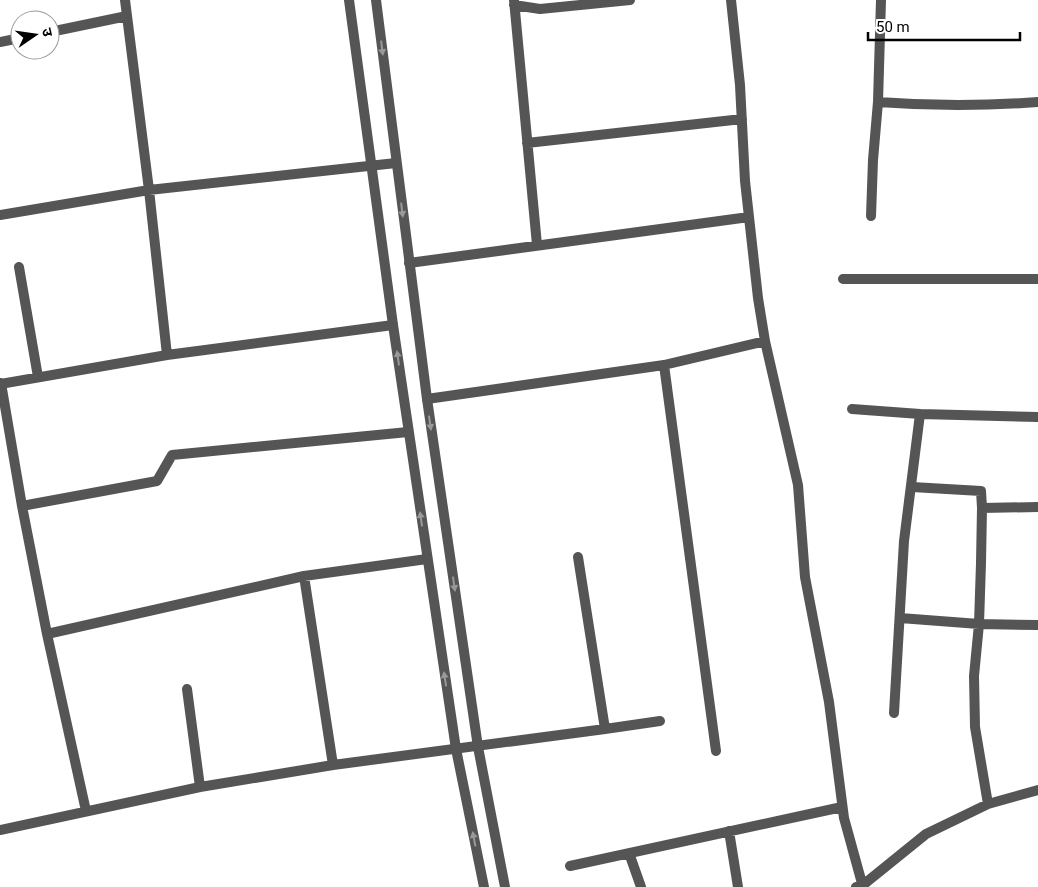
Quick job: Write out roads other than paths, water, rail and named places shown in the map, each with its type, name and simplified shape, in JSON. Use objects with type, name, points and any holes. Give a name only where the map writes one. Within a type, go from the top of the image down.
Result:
[{"type":"street","points":[[125,0],[149,190],[167,355]]},
{"type":"street","points":[[350,0],[371,166],[427,559],[456,750],[484,887]]},
{"type":"street","points":[[376,0],[427,400],[478,746],[505,887]]},
{"type":"street","points":[[537,245],[514,2],[540,9],[630,0]]},
{"type":"street","points":[[731,0],[740,85],[745,181],[758,298],[765,341],[798,485],[805,577],[829,702],[842,807],[861,886],[926,834],[988,804],[1038,790]]},
{"type":"street","points":[[872,216],[881,0]]},
{"type":"street","points":[[60,30],[127,16]]},
{"type":"street","points":[[878,102],[928,105],[1038,102]]},
{"type":"street","points":[[527,143],[742,119]]},
{"type":"street","points":[[0,215],[149,190],[396,163]]},
{"type":"street","points":[[409,263],[749,218]]},
{"type":"street","points":[[18,266],[38,377]]},
{"type":"street","points":[[844,279],[1038,279]]},
{"type":"street","points":[[86,811],[47,634],[22,506],[1,383],[167,355],[393,325]]},
{"type":"street","points":[[427,400],[664,365],[765,341]]},
{"type":"street","points":[[664,365],[716,751]]},
{"type":"street","points":[[852,409],[920,414],[1038,417]]},
{"type":"street","points":[[894,713],[904,541],[920,414]]},
{"type":"street","points":[[22,506],[157,481],[172,455],[408,432]]},
{"type":"street","points":[[912,487],[981,491],[979,624],[974,676],[975,727],[988,804]]},
{"type":"street","points":[[982,508],[1038,507]]},
{"type":"street","points":[[578,557],[604,730]]},
{"type":"street","points":[[47,634],[304,576],[427,559]]},
{"type":"street","points":[[304,576],[333,765]]},
{"type":"street","points":[[900,618],[979,624],[1038,625]]},
{"type":"street","points":[[187,688],[200,786]]},
{"type":"street","points":[[0,830],[200,786],[333,765],[456,750],[660,721]]},
{"type":"street","points":[[570,866],[842,807]]},
{"type":"street","points":[[729,831],[738,887]]},
{"type":"street","points":[[629,853],[640,887]]}]
